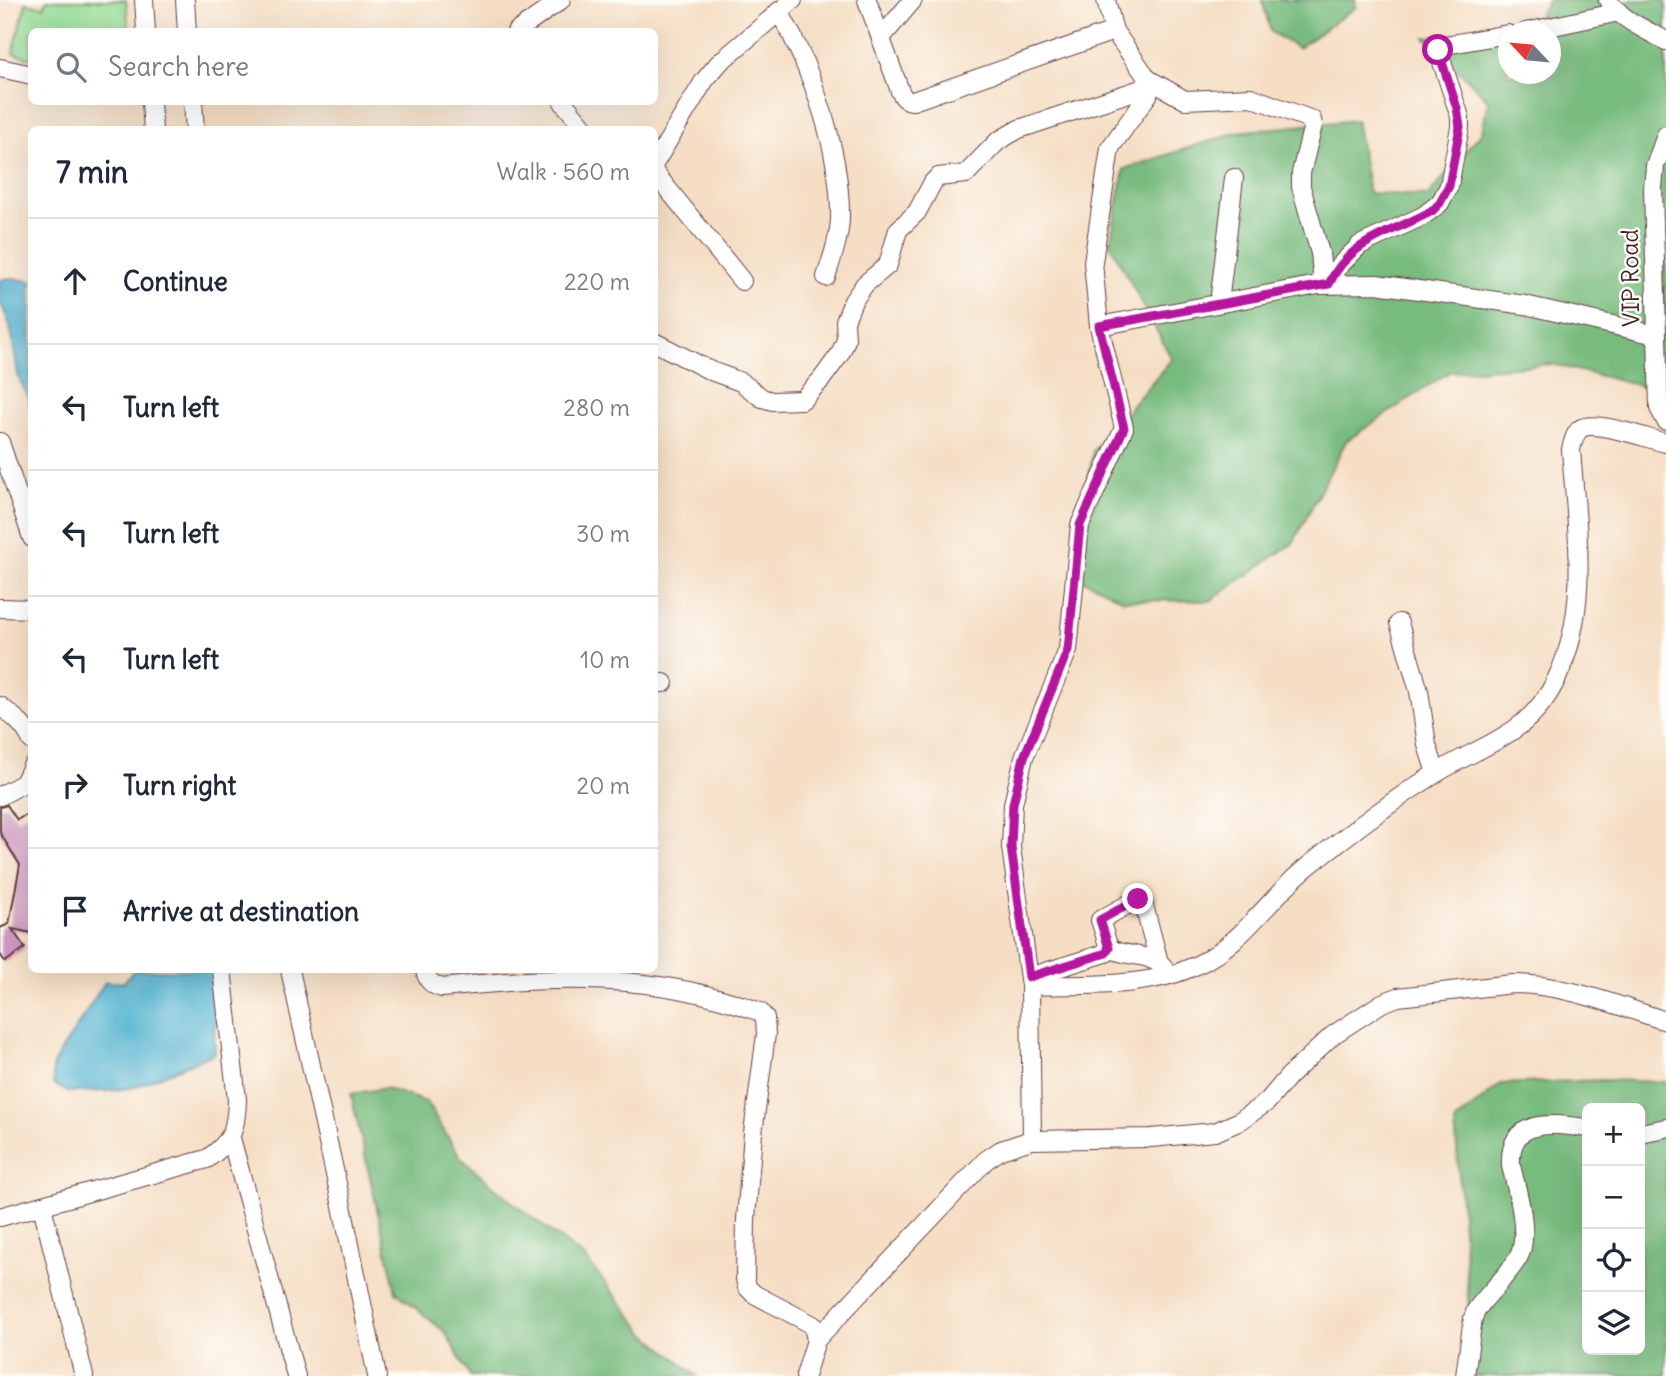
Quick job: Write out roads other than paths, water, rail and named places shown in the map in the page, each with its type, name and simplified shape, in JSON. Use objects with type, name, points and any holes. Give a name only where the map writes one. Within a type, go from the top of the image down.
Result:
[{"type":"street","points":[[144,0],[146,28]]},
{"type":"street","points":[[185,0],[187,28]]},
{"type":"street","points":[[522,28],[561,0]]},
{"type":"street","points":[[867,0],[902,97],[913,101],[1114,31]]},
{"type":"street","points":[[881,38],[913,0]]},
{"type":"street","points":[[1106,0],[1114,31],[1149,83],[1185,100],[1251,97],[1312,120],[1301,173],[1301,187],[1326,284]]},
{"type":"street","points":[[658,157],[704,80],[719,63],[786,6],[813,82],[835,174],[840,221],[826,277]]},
{"type":"street","points":[[1561,22],[1614,6],[1666,41]]},
{"type":"street","points":[[1326,284],[1360,245],[1432,211],[1445,194],[1460,117],[1438,50],[1440,46],[1498,36]]},
{"type":"street","points":[[0,68],[28,74]]},
{"type":"street","points":[[1030,1140],[1029,981],[1011,847],[1013,804],[1024,757],[1068,650],[1080,525],[1124,428],[1099,326],[1093,262],[1107,161],[1115,138],[1148,94],[1149,83]]},
{"type":"street","points":[[658,344],[711,371],[741,382],[762,398],[772,401],[802,400],[840,355],[846,340],[845,321],[853,301],[865,284],[888,265],[898,230],[917,212],[938,177],[966,174],[998,141],[1019,129],[1149,83]]},
{"type":"street","points":[[151,105],[153,126]]},
{"type":"street","points":[[193,105],[195,126]]},
{"type":"street","points":[[565,105],[583,126]]},
{"type":"street","name":"VIP Road","points":[[1666,135],[1655,166],[1653,188],[1659,408],[1666,421]]},
{"type":"street","points":[[658,178],[742,281]]},
{"type":"street","points":[[1220,303],[1234,178]]},
{"type":"street","points":[[1099,326],[1326,284],[1376,284],[1525,305],[1656,335]]},
{"type":"street","points":[[1166,968],[1141,899],[1100,920],[1109,948],[1120,953],[1152,958],[1166,968],[1195,966],[1232,943],[1293,878],[1364,822],[1436,774],[1500,741],[1519,728],[1536,710],[1557,679],[1571,642],[1578,590],[1571,449],[1577,432],[1584,426],[1596,425],[1666,443]]},
{"type":"street","points":[[0,442],[28,526]]},
{"type":"street","points":[[0,608],[28,609]]},
{"type":"street","points":[[1399,623],[1419,691],[1427,746],[1436,774]]},
{"type":"street","points":[[0,706],[19,721],[28,735]]},
{"type":"street","points":[[0,796],[24,783],[28,774]]},
{"type":"street","points":[[1029,981],[1106,953],[1109,948]]},
{"type":"street","points":[[1029,981],[1114,984],[1158,978],[1166,968]]},
{"type":"street","points":[[0,1217],[207,1159],[231,1138],[236,1122],[237,1100],[222,973]]},
{"type":"street","points":[[291,973],[377,1376]]},
{"type":"street","points":[[426,973],[428,981],[442,988],[510,981],[631,981],[694,991],[760,1012],[765,1018],[766,1034],[753,1133],[746,1219],[745,1279],[747,1287],[754,1294],[807,1320],[816,1330],[816,1340],[806,1376]]},
{"type":"street","points":[[816,1340],[986,1160],[1001,1150],[1030,1140],[1151,1138],[1215,1132],[1238,1122],[1267,1102],[1289,1076],[1333,1035],[1362,1014],[1398,997],[1530,984],[1612,1004],[1666,1021]]},
{"type":"street","points":[[1465,1376],[1476,1310],[1519,1256],[1523,1245],[1523,1228],[1511,1166],[1514,1144],[1521,1132],[1536,1126],[1552,1124],[1582,1127]]},
{"type":"street","points":[[1645,1132],[1666,1128]]},
{"type":"street","points":[[231,1138],[296,1376]]},
{"type":"street","points":[[42,1206],[84,1376]]},
{"type":"water","points":[[9,278],[28,281],[28,396],[19,379],[10,326],[0,301],[0,280]]},
{"type":"water","points":[[132,973],[214,973],[215,1053],[135,1087],[110,1091],[68,1092],[53,1084],[53,1064],[105,982],[124,982]]}]
